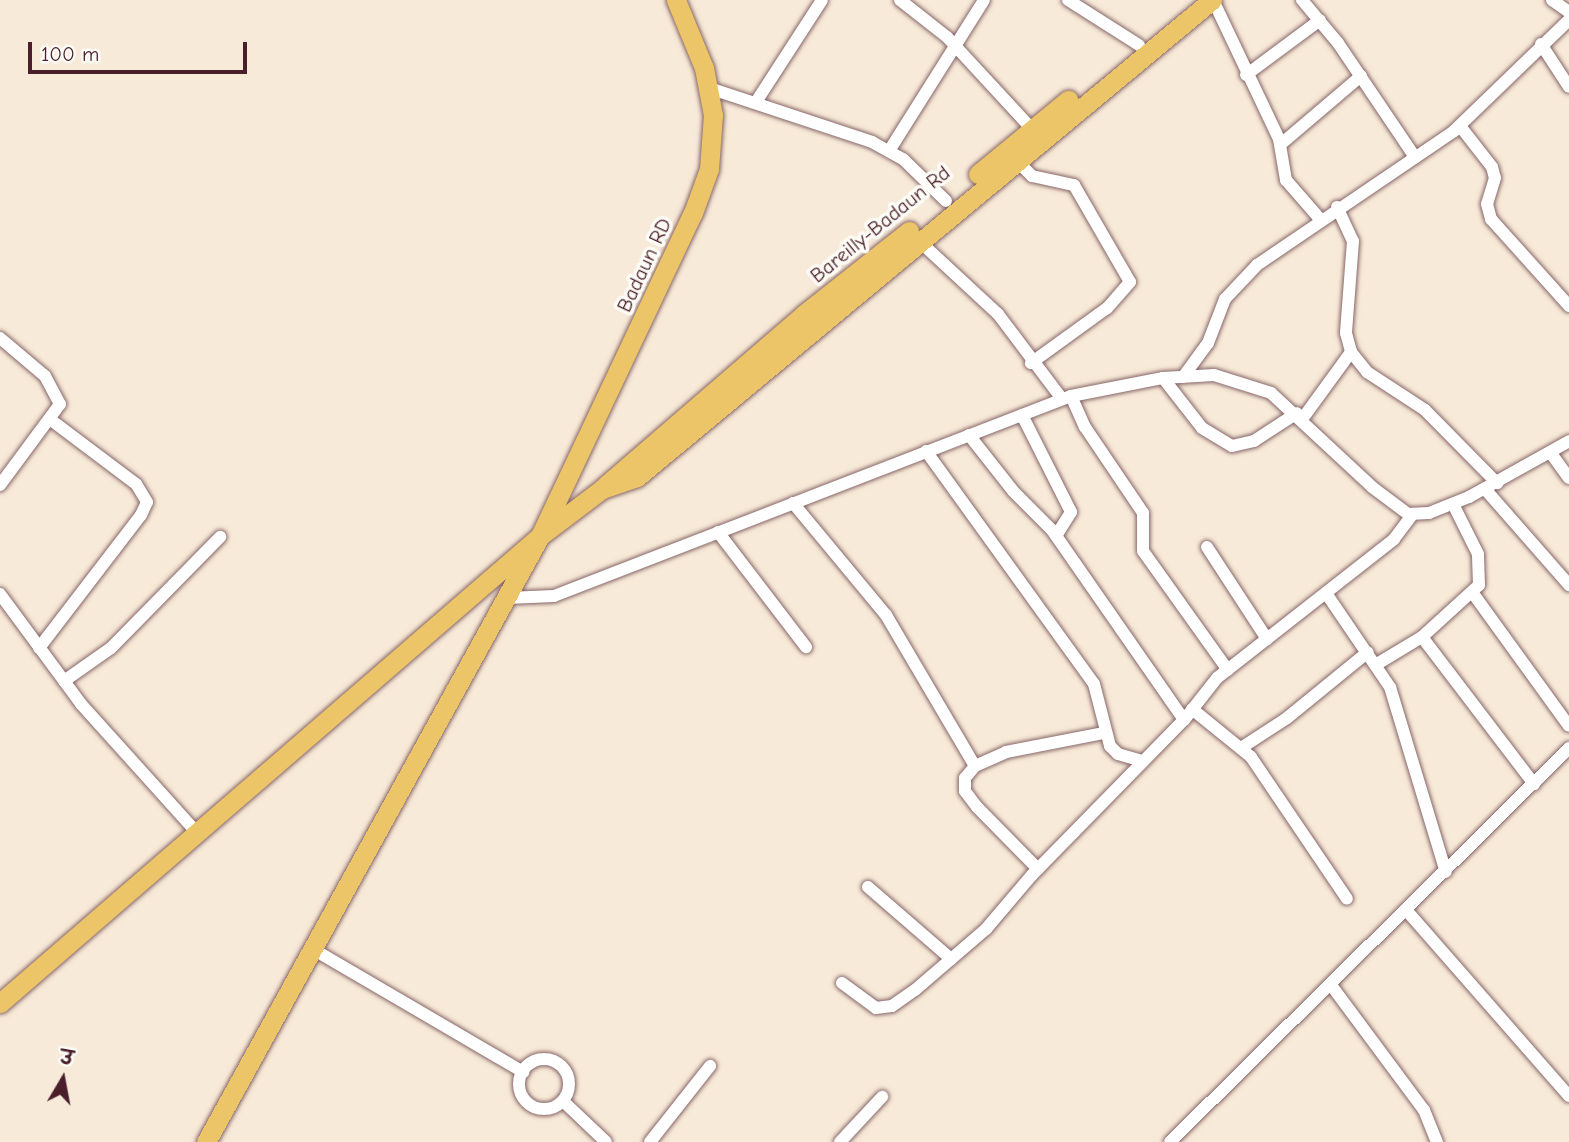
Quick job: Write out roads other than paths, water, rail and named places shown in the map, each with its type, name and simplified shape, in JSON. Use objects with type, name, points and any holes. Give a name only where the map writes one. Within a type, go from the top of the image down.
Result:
[{"type":"main road","name":"Badaun RD","points":[[206,1142],[540,536],[703,190],[713,133],[709,88],[676,0]]},
{"type":"main road","name":"Bareilly-Badaun Rd","points":[[0,1003],[540,536],[601,489],[804,314],[1193,0]]},
{"type":"main road","points":[[601,489],[637,477],[918,240],[1213,0]]},
{"type":"street","points":[[756,102],[822,0]]},
{"type":"street","points":[[900,0],[956,45],[1032,129]]},
{"type":"street","points":[[890,151],[984,0]]},
{"type":"street","points":[[1068,0],[1139,45]]},
{"type":"street","points":[[1213,0],[1246,75],[1281,144],[1286,180],[1320,219]]},
{"type":"street","points":[[1302,0],[1361,76],[1415,157]]},
{"type":"street","points":[[1552,0],[1569,12]]},
{"type":"street","points":[[1246,75],[1320,20]]},
{"type":"street","points":[[1183,377],[1208,344],[1231,293],[1257,265],[1337,207],[1460,126],[1541,44],[1569,20]]},
{"type":"street","points":[[1541,44],[1569,87]]},
{"type":"street","points":[[1281,144],[1361,76]]},
{"type":"street","points":[[709,88],[756,102],[890,151],[946,201]]},
{"type":"street","points":[[1460,126],[1492,167],[1495,178],[1487,204],[1491,219],[1569,306]]},
{"type":"street","points":[[1016,160],[1032,176],[1074,185],[1130,282],[1107,308],[1031,363]]},
{"type":"street","points":[[1337,207],[1353,241],[1346,333],[1351,352],[1367,372],[1425,410],[1491,486],[1569,585]]},
{"type":"street","points":[[918,240],[998,314],[1031,363],[1066,398],[1143,513],[1143,551],[1228,670]]},
{"type":"street","points":[[0,338],[54,387],[60,404],[51,420],[0,485]]},
{"type":"street","points":[[1163,379],[1202,428],[1231,446],[1254,442],[1300,416],[1351,352]]},
{"type":"street","points":[[507,598],[554,596],[1066,398],[1163,379],[1214,375],[1271,393],[1300,416],[1380,494],[1400,511],[1413,514],[1453,504],[1569,442]]},
{"type":"street","points":[[1022,415],[1071,512],[1056,536]]},
{"type":"street","points":[[39,648],[141,515],[146,502],[136,484],[51,420]]},
{"type":"street","points":[[969,435],[1013,491],[1056,536],[1188,714],[1241,748],[1257,764],[1347,899]]},
{"type":"street","points":[[926,451],[1094,684],[1104,733],[1118,754],[1143,761]]},
{"type":"street","points":[[1550,453],[1569,478]]},
{"type":"street","points":[[793,503],[886,615],[975,766]]},
{"type":"street","points":[[1377,664],[1422,637],[1479,585],[1481,566],[1453,504]]},
{"type":"street","points":[[842,983],[868,1005],[883,1008],[915,990],[986,929],[1038,869],[1228,670],[1394,539],[1413,514]]},
{"type":"street","points":[[718,532],[806,646]]},
{"type":"street","points":[[64,681],[111,648],[220,537]]},
{"type":"street","points":[[1206,547],[1267,639]]},
{"type":"street","points":[[1472,592],[1569,726]]},
{"type":"street","points":[[1326,593],[1377,664],[1411,746],[1446,872]]},
{"type":"street","points":[[0,594],[64,681],[197,833]]},
{"type":"street","points":[[1422,637],[1534,783]]},
{"type":"street","points":[[1241,748],[1287,718],[1368,652]]},
{"type":"street","points":[[1038,869],[965,791],[965,778],[975,766],[1006,752],[1104,733]]},
{"type":"street","points":[[1170,1142],[1407,911],[1569,748]]},
{"type":"street","points":[[868,887],[951,960]]},
{"type":"street","points":[[1407,911],[1569,1096]]},
{"type":"street","points":[[311,948],[523,1072]]},
{"type":"street","points":[[1331,985],[1424,1110],[1437,1142]]},
{"type":"street","points":[[537,1060],[560,1065],[568,1078],[563,1101],[549,1109],[532,1107],[521,1094],[523,1072],[537,1060]]},
{"type":"street","points":[[650,1142],[710,1066]]},
{"type":"street","points":[[840,1142],[882,1097]]},
{"type":"street","points":[[563,1101],[601,1141]]}]
